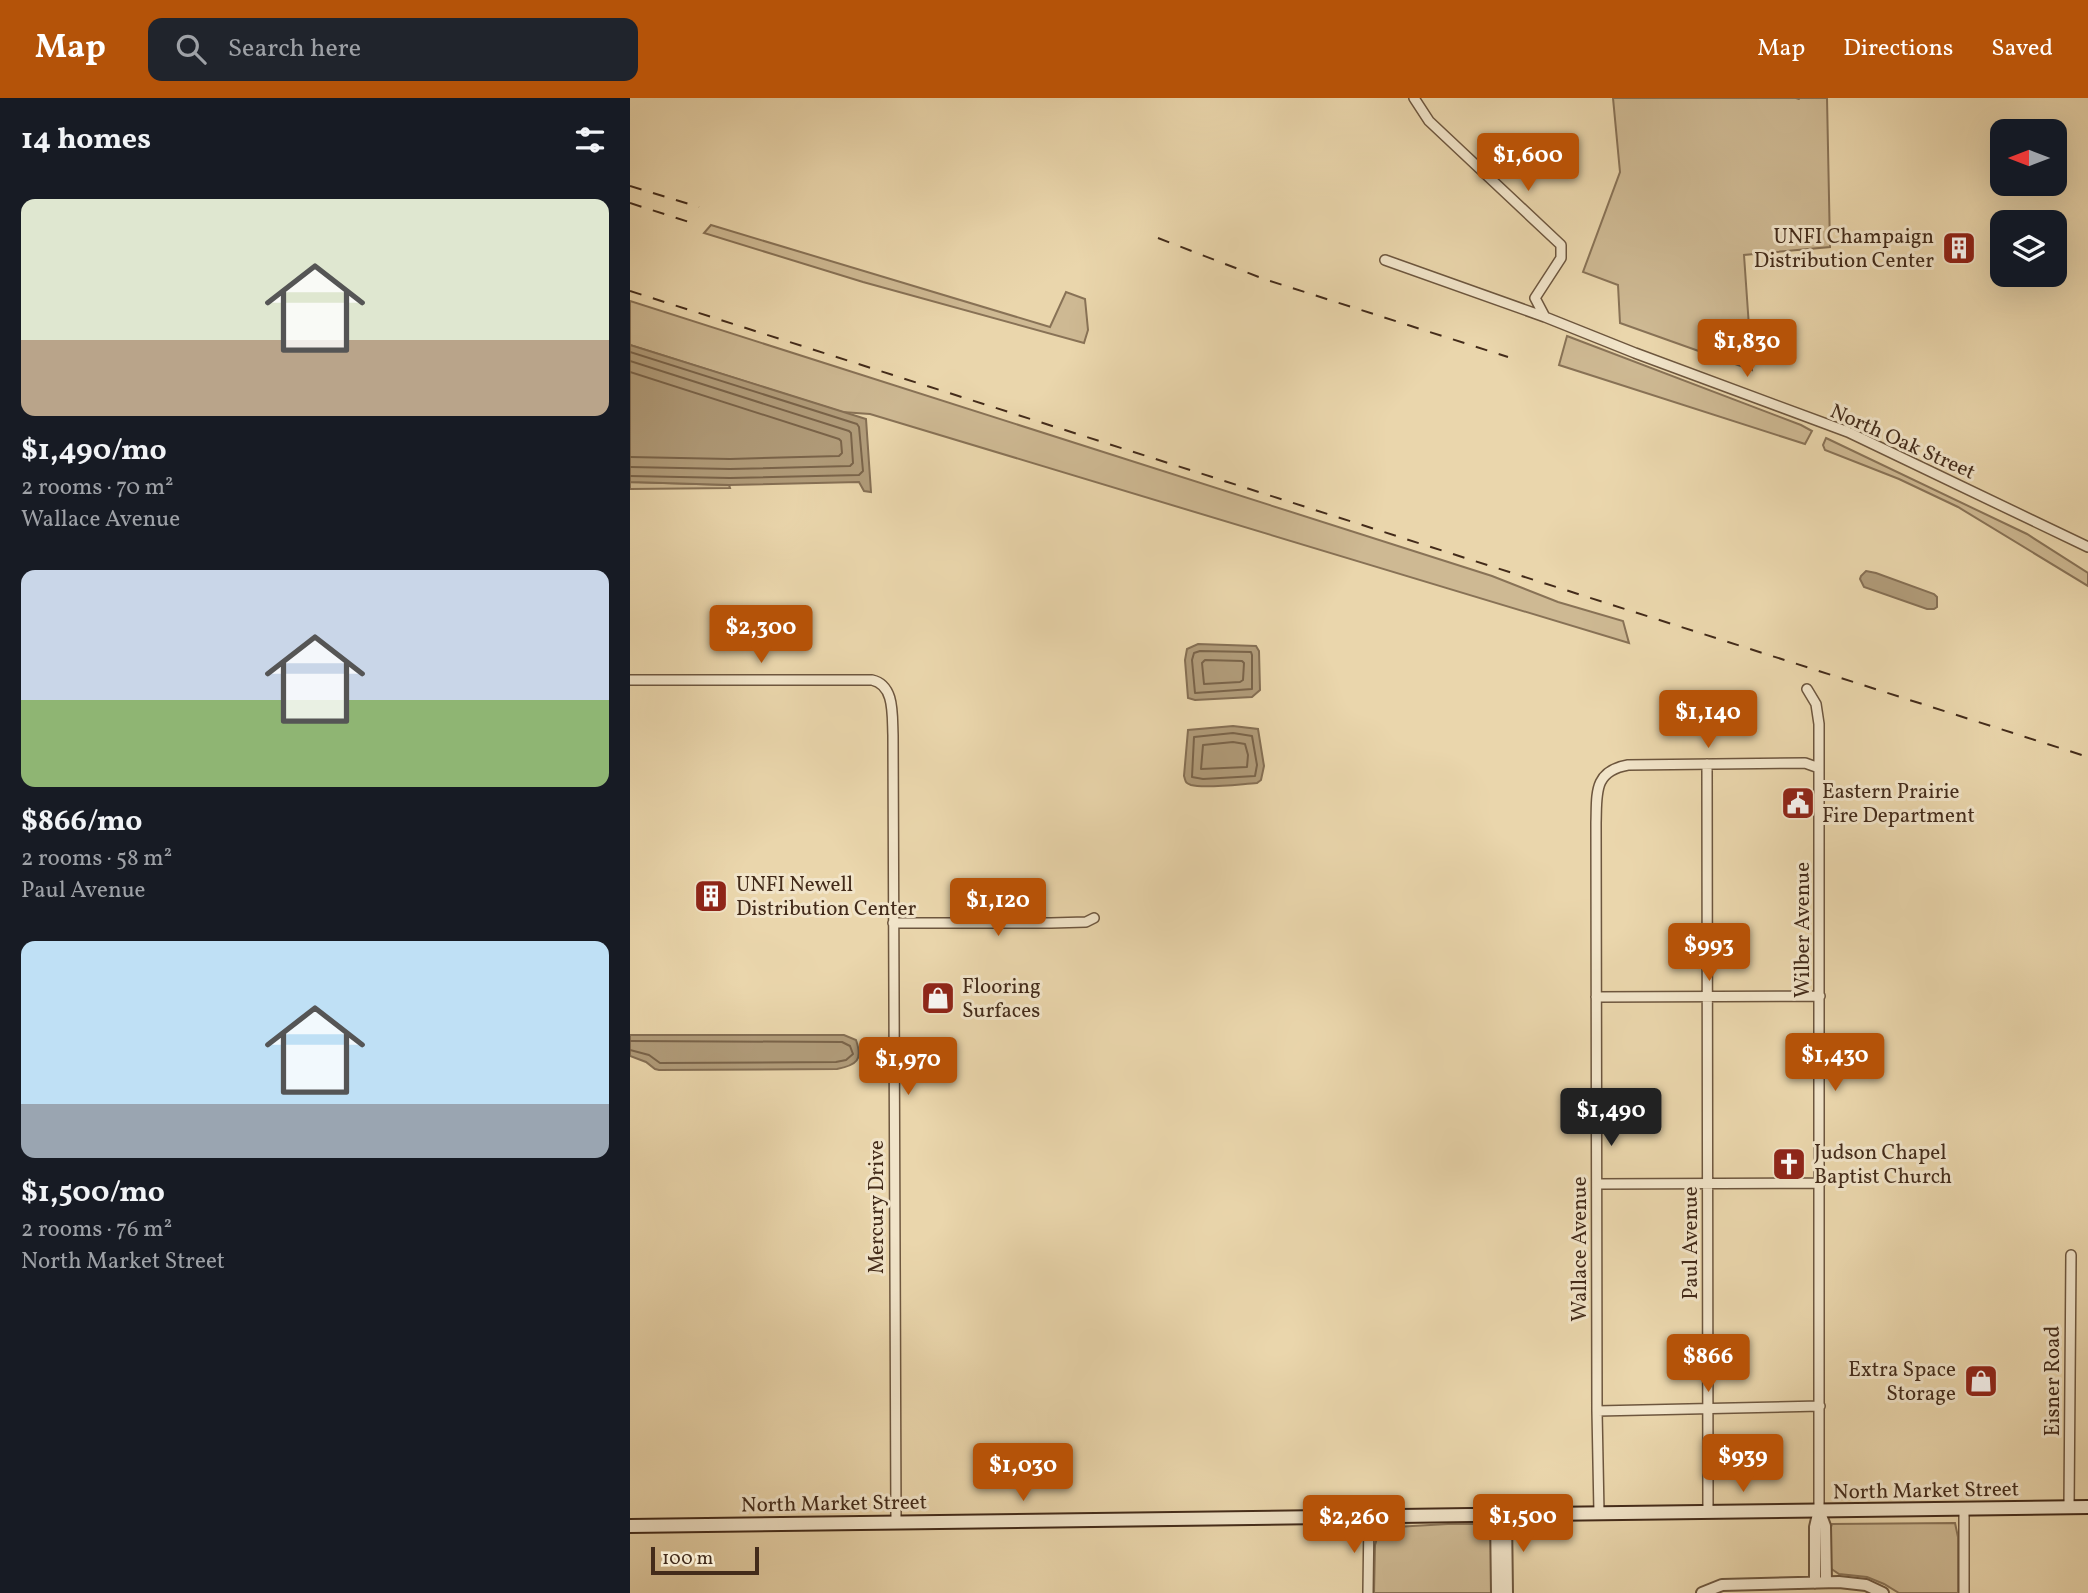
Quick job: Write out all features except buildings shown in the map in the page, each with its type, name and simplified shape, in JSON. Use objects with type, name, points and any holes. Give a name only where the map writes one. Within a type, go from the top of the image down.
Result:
[{"type":"main road","name":"North Market Street","points":[[630,1526],[2088,1507]]},
{"type":"street","points":[[1415,98],[1429,121],[1561,245],[1561,258],[1535,298],[1545,317]]},
{"type":"street","name":"North Oak Street","points":[[1385,260],[1545,317],[1848,432],[2088,547]]},
{"type":"street","name":"Mercury Drive","points":[[630,680],[872,680],[883,684],[889,695],[892,717],[896,1521]]},
{"type":"street","name":"Wilber Avenue","points":[[1807,689],[1813,696],[1818,713],[1819,768],[1819,1510]]},
{"type":"street","points":[[1707,764],[1805,763],[1819,768]]},
{"type":"street","name":"Wallace Avenue","points":[[1599,1513],[1597,796],[1603,776],[1612,769],[1628,765],[1707,764]]},
{"type":"street","name":"Paul Avenue","points":[[1707,764],[1708,1511]]},
{"type":"street","points":[[893,923],[1051,923],[1086,922],[1094,918]]},
{"type":"street","points":[[1596,997],[1820,996]]},
{"type":"street","points":[[1597,1184],[1820,1183]]},
{"type":"street","name":"Eisner Road","points":[[2069,1508],[2071,1255]]},
{"type":"street","points":[[1597,1411],[1820,1406]]},
{"type":"street","points":[[1964,1509],[1964,1593]]},
{"type":"street","points":[[1819,1510],[1825,1526],[1820,1582]]},
{"type":"street","points":[[1497,1593],[1501,1515]]},
{"type":"street","points":[[1501,1515],[1507,1593]]},
{"type":"street","points":[[1368,1593],[1369,1516]]},
{"type":"street","points":[[1702,1593],[1722,1585],[1820,1582],[1866,1585],[1883,1593]]},
{"type":"shaded area","points":[[1613,98],[1827,98],[1830,247],[1744,255],[1752,370],[1620,323],[1618,285],[1583,272],[1620,172]]},
{"type":"shaded area","points":[[711,225],[1050,327],[1066,292],[1085,299],[1088,330],[1084,343],[863,282],[704,233]]},
{"type":"shaded area","points":[[630,301],[1492,576],[1558,602],[1623,621],[1629,643],[870,414],[842,412],[630,345]]},
{"type":"shaded area","points":[[1567,336],[1812,431],[1805,444],[1559,365]]},
{"type":"shaded area","points":[[1826,438],[2027,534],[2088,573],[2088,586],[1958,507],[1899,479],[1825,450],[1823,445]]},
{"type":"shaded area","points":[[630,482],[729,485],[730,488],[630,489]]},
{"type":"shaded area","points":[[1955,1523],[1958,1537],[1958,1593],[1899,1593],[1867,1577],[1839,1574],[1830,1568],[1832,1524]]},
{"type":"shaded area","points":[[1482,1524],[1491,1529],[1495,1593],[1374,1593],[1375,1545],[1378,1535],[1395,1527]]},
{"type":"water","points":[[630,345],[866,419],[871,492],[864,491],[859,482],[729,485],[630,482]]},
{"type":"water","points":[[1866,571],[1934,594],[1937,597],[1937,607],[1927,609],[1864,587],[1860,579]]},
{"type":"water","points":[[1198,644],[1256,646],[1259,651],[1260,690],[1252,697],[1195,700],[1188,698],[1185,660],[1187,649]]},
{"type":"water","points":[[1233,726],[1258,729],[1264,766],[1261,780],[1257,783],[1214,786],[1187,783],[1184,776],[1188,730]]},
{"type":"water","points":[[630,1035],[844,1035],[856,1040],[859,1052],[854,1063],[837,1069],[659,1070],[630,1056]]},
{"type":"railway","points":[[630,186],[699,207]]},
{"type":"railway","points":[[630,203],[692,223]]},
{"type":"railway","points":[[1158,238],[1264,279],[1508,357]]},
{"type":"railway","points":[[630,291],[2088,757]]},
{"type":"place","name":"UNFI Champaign Distribution Center","points":[[1959,248]]},
{"type":"place","name":"Eastern Prairie Fire Department","points":[[1798,803]]},
{"type":"place","name":"UNFI Newell Distribution Center","points":[[711,896]]},
{"type":"place","name":"Flooring Surfaces","points":[[938,998]]},
{"type":"place","name":"Judson Chapel Baptist Church","points":[[1789,1164]]},
{"type":"place","name":"Extra Space Storage","points":[[1981,1381]]}]
